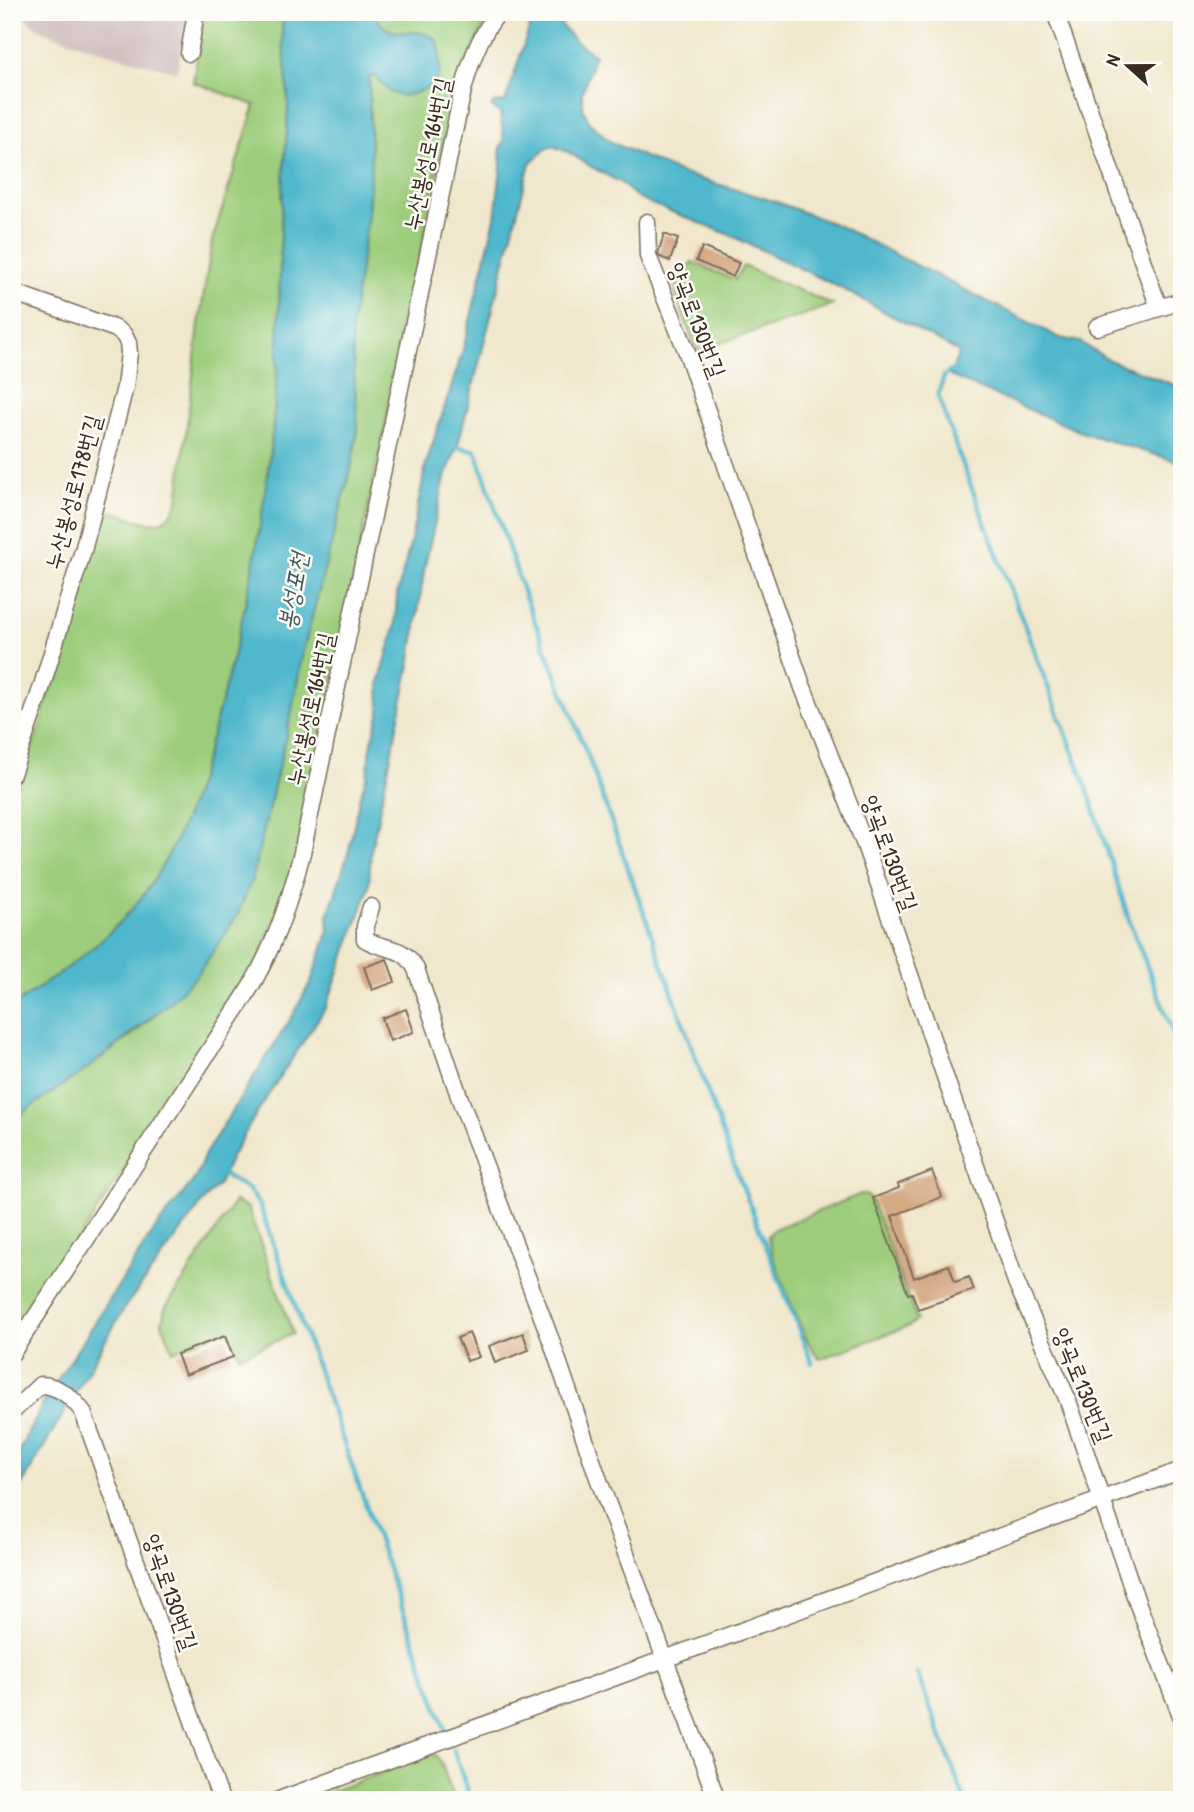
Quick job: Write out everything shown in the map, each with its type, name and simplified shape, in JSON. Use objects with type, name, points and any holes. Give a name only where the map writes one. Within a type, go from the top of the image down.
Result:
[{"type":"lane","points":[[189,53],[196,12]]},
{"type":"lane","name":"누산봉성로164번길","points":[[12,1353],[258,975],[292,895],[337,694],[461,99],[478,46],[499,12]]},
{"type":"lane","points":[[1055,12],[1159,308]]},
{"type":"lane","name":"양곡로130번길","points":[[647,222],[648,256],[686,350],[802,685],[865,845],[1016,1282],[1067,1398],[1137,1602],[1182,1718]]},
{"type":"lane","name":"누산봉성로178번길","points":[[12,292],[116,329],[124,335],[129,353],[124,387],[84,547],[12,774]]},
{"type":"lane","points":[[1097,327],[1182,300]]},
{"type":"lane","points":[[371,907],[365,926],[365,939],[409,956],[420,978],[460,1099],[552,1342],[602,1487],[717,1800]]},
{"type":"lane","name":"양곡로130번길","points":[[12,1412],[40,1385],[51,1385],[75,1401],[83,1412],[221,1800]]},
{"type":"lane","points":[[279,1800],[829,1600],[1102,1497],[1182,1470]]},
{"type":"shaded area","points":[[20,12],[187,12],[177,72],[45,32],[34,26]]},
{"type":"green space","points":[[205,12],[282,12],[288,109],[277,375],[264,502],[249,586],[213,734],[191,803],[172,848],[147,890],[102,940],[12,1007],[12,800],[37,735],[100,513],[110,512],[152,523],[162,521],[178,501],[199,324],[212,241],[255,105],[193,82]]},
{"type":"green space","points":[[374,12],[491,12],[459,77],[453,96],[294,866],[258,962],[12,1343],[12,1122],[137,1031],[197,975],[238,914],[252,879],[291,715],[303,651],[351,468],[358,429],[351,330],[368,214],[371,165],[369,78],[373,76],[402,96],[438,42],[430,36],[386,28]]},
{"type":"green space","points":[[692,262],[735,280],[743,266],[833,305],[697,351],[676,296],[676,284]]},
{"type":"green space","points":[[861,1194],[868,1196],[872,1202],[917,1320],[909,1326],[820,1359],[799,1322],[768,1236],[774,1229]]},
{"type":"green space","points":[[235,1201],[248,1208],[293,1334],[239,1356],[228,1329],[173,1351],[162,1323],[165,1309]]},
{"type":"green space","points":[[434,1754],[441,1762],[454,1800],[306,1800]]},
{"type":"water","name":"봉성포천","points":[[282,12],[374,12],[386,28],[401,32],[418,32],[434,38],[439,47],[440,72],[434,83],[408,95],[394,94],[373,76],[369,79],[371,165],[368,214],[351,330],[358,429],[351,468],[303,651],[291,715],[252,879],[238,914],[197,975],[169,1003],[91,1066],[12,1122],[12,1007],[102,940],[133,908],[160,869],[191,803],[240,628],[264,502],[274,417],[288,109]]},
{"type":"water","points":[[558,18],[579,44],[595,55],[582,93],[583,110],[590,123],[611,142],[680,173],[774,201],[837,225],[1060,338],[1080,342],[1109,360],[1182,388],[1182,463],[1084,433],[950,376],[959,352],[839,287],[730,235],[639,199],[620,182],[568,152],[553,146],[530,163],[458,445],[445,478],[425,565],[411,660],[371,851],[369,888],[326,1007],[261,1106],[231,1157],[219,1184],[125,1307],[12,1502],[12,1464],[46,1398],[153,1232],[196,1177],[205,1154],[293,1015],[311,981],[329,930],[328,916],[349,850],[367,775],[380,711],[379,683],[395,627],[397,595],[426,464],[462,354],[495,218],[501,168],[500,148],[504,140],[500,113],[491,107],[493,103],[505,102],[529,29],[528,22]]},
{"type":"building","points":[[664,234],[678,239],[670,261],[658,254]]},
{"type":"building","points":[[702,247],[739,263],[733,277],[696,261]]},
{"type":"building","points":[[387,959],[395,982],[372,990],[364,967]]},
{"type":"building","points":[[406,1009],[414,1032],[390,1041],[382,1018]]},
{"type":"building","points":[[932,1171],[942,1197],[892,1216],[914,1278],[949,1265],[955,1282],[969,1277],[974,1290],[918,1309],[912,1293],[908,1294],[873,1198],[899,1188],[898,1184]]},
{"type":"building","points":[[469,1333],[479,1357],[467,1361],[457,1338]]},
{"type":"building","points":[[523,1333],[529,1350],[495,1363],[489,1346]]},
{"type":"building","points":[[225,1336],[233,1357],[185,1375],[177,1354]]},
{"type":"waterway","points":[[955,368],[944,376],[938,395],[1090,796],[1130,923],[1182,1055]]},
{"type":"waterway","points":[[452,446],[476,451],[524,594],[588,756],[728,1149],[812,1363]]},
{"type":"waterway","points":[[220,1172],[249,1190],[260,1206],[446,1732]]},
{"type":"waterway","points":[[917,1673],[965,1800]]},
{"type":"waterway","points":[[453,1749],[471,1800]]}]
